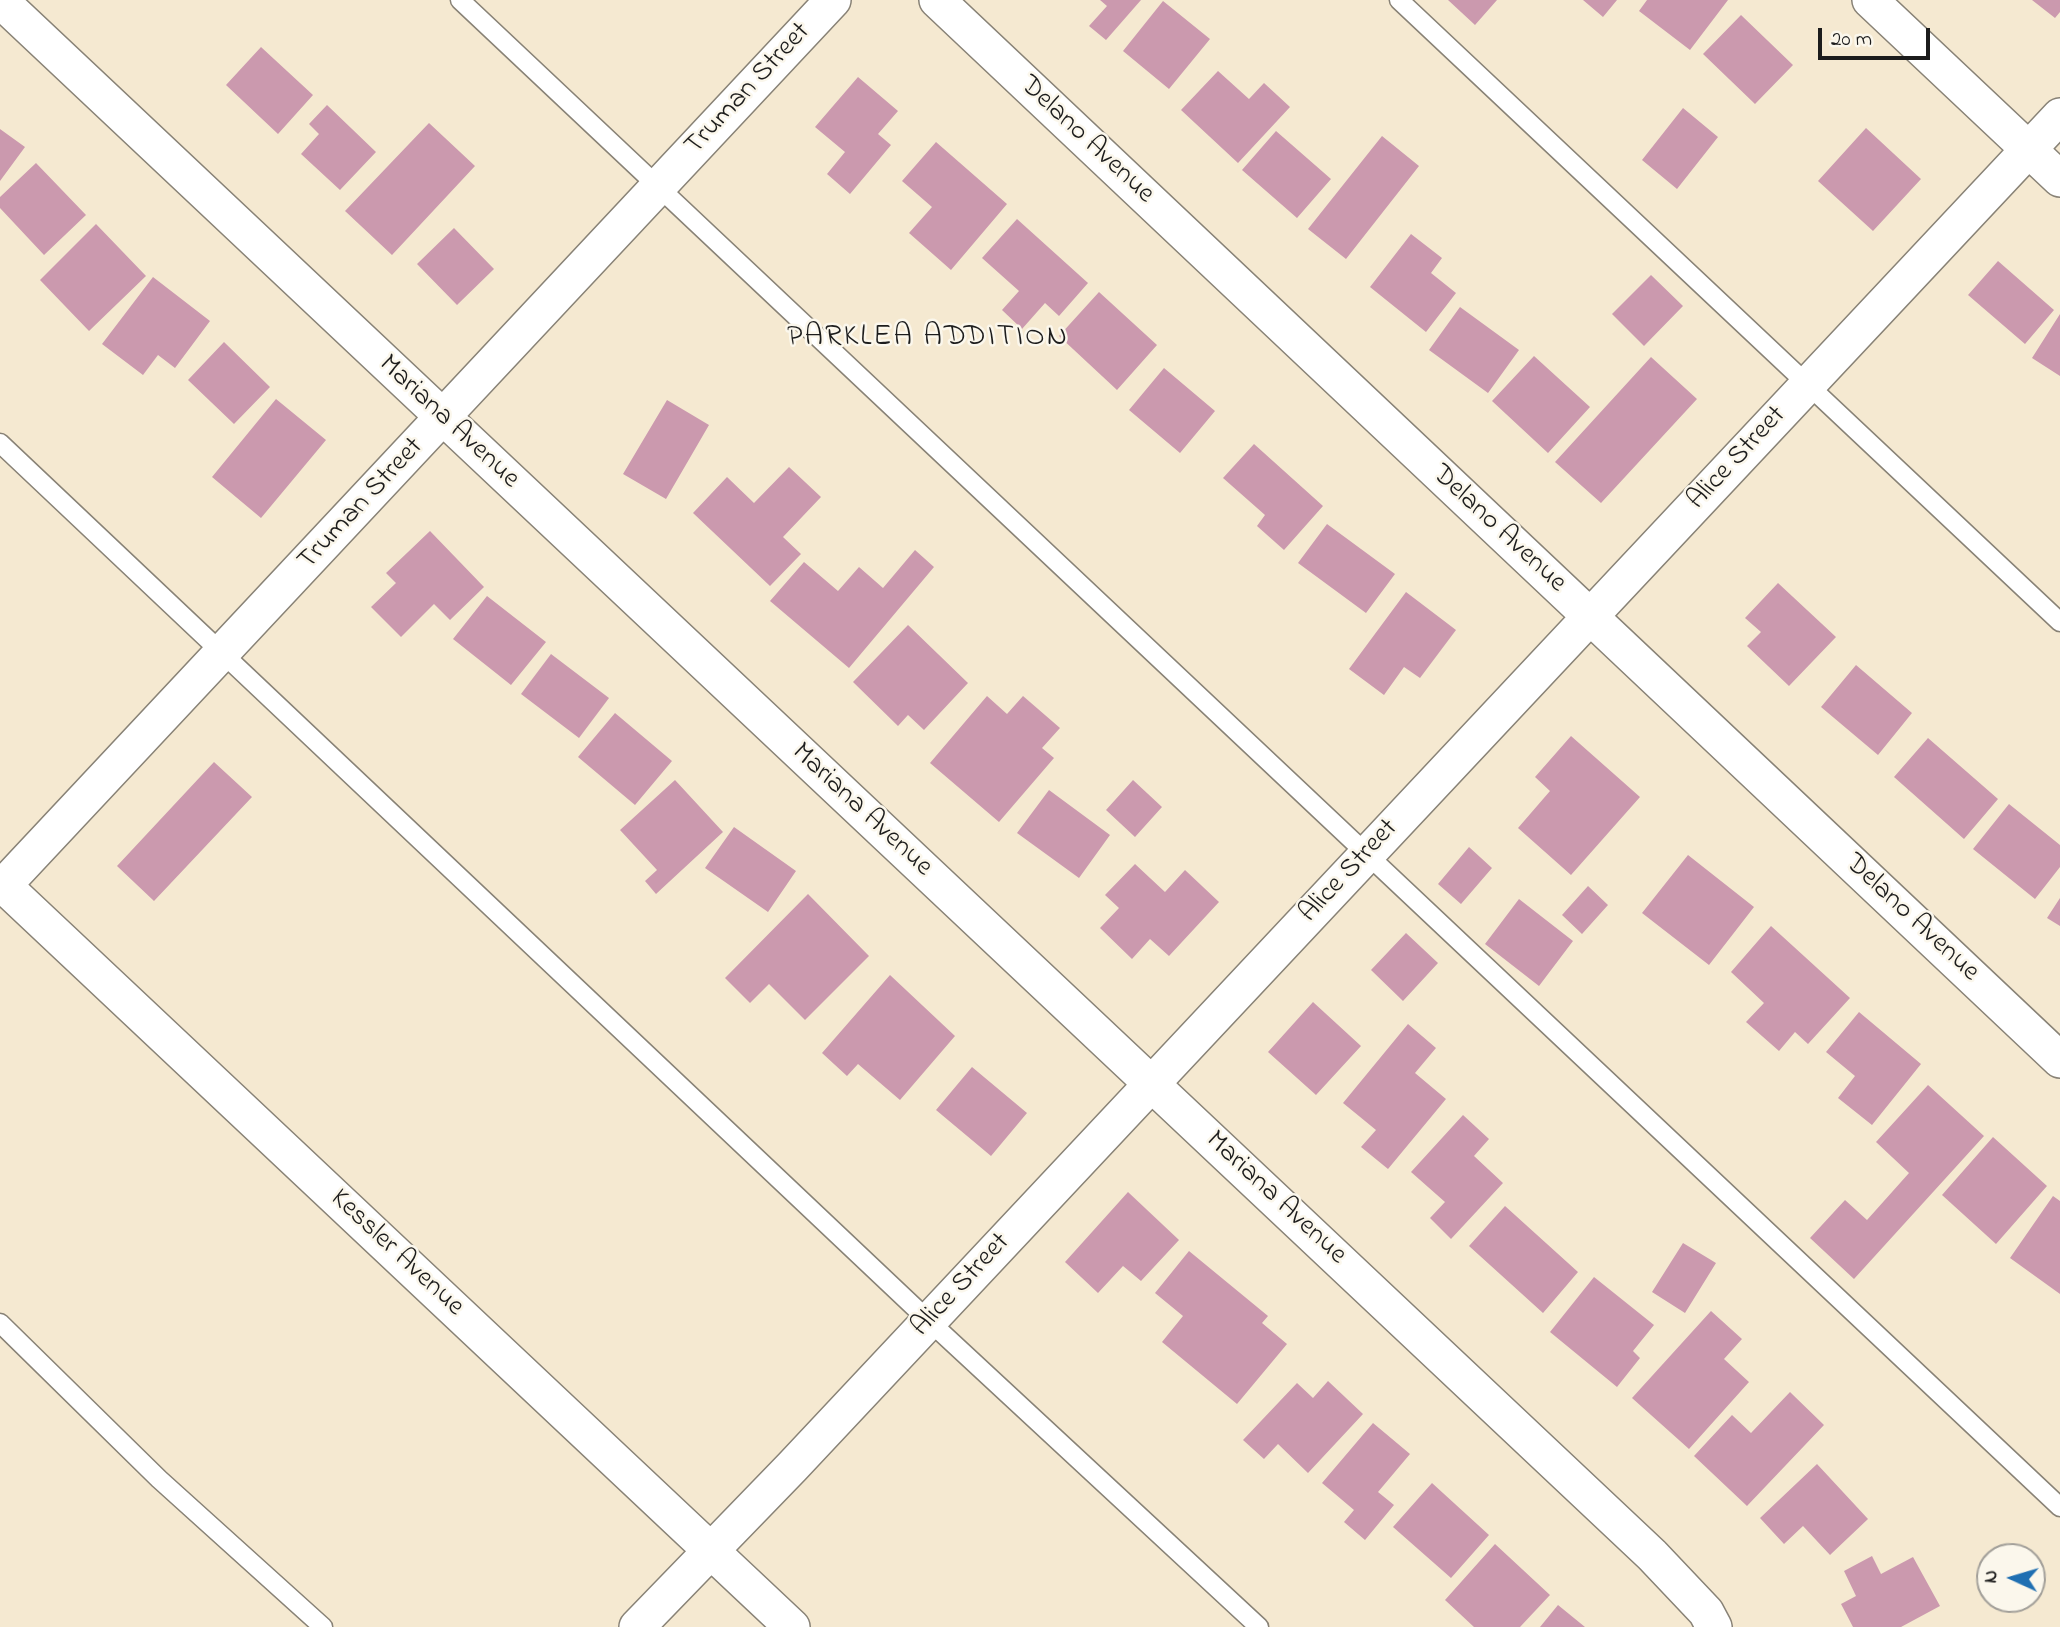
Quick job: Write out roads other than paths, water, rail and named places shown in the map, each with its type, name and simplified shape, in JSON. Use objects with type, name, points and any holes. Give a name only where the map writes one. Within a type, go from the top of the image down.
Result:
[{"type":"street","name":"Truman Street","points":[[2,884],[443,419],[833,0]]},
{"type":"street","name":"Delano Avenue","points":[[937,0],[2060,1060]]},
{"type":"street","points":[[1870,0],[2060,179]]},
{"type":"street","name":"Mariana Avenue","points":[[4,1],[443,419],[1652,1555],[1706,1612],[1714,1627]]},
{"type":"street","name":"Alice Street","points":[[637,1627],[929,1321],[2060,116]]},
{"type":"street","name":"Kessler Avenue","points":[[2,884],[792,1627]]},
{"type":"lane","points":[[460,0],[2060,1507]]},
{"type":"lane","points":[[1399,0],[2060,622]]},
{"type":"lane","points":[[0,443],[929,1321],[1259,1627]]},
{"type":"lane","points":[[0,1323],[159,1479],[323,1627]]},
{"type":"district","name":"PARKLEA ADDITION","points":[[928,339]]}]
